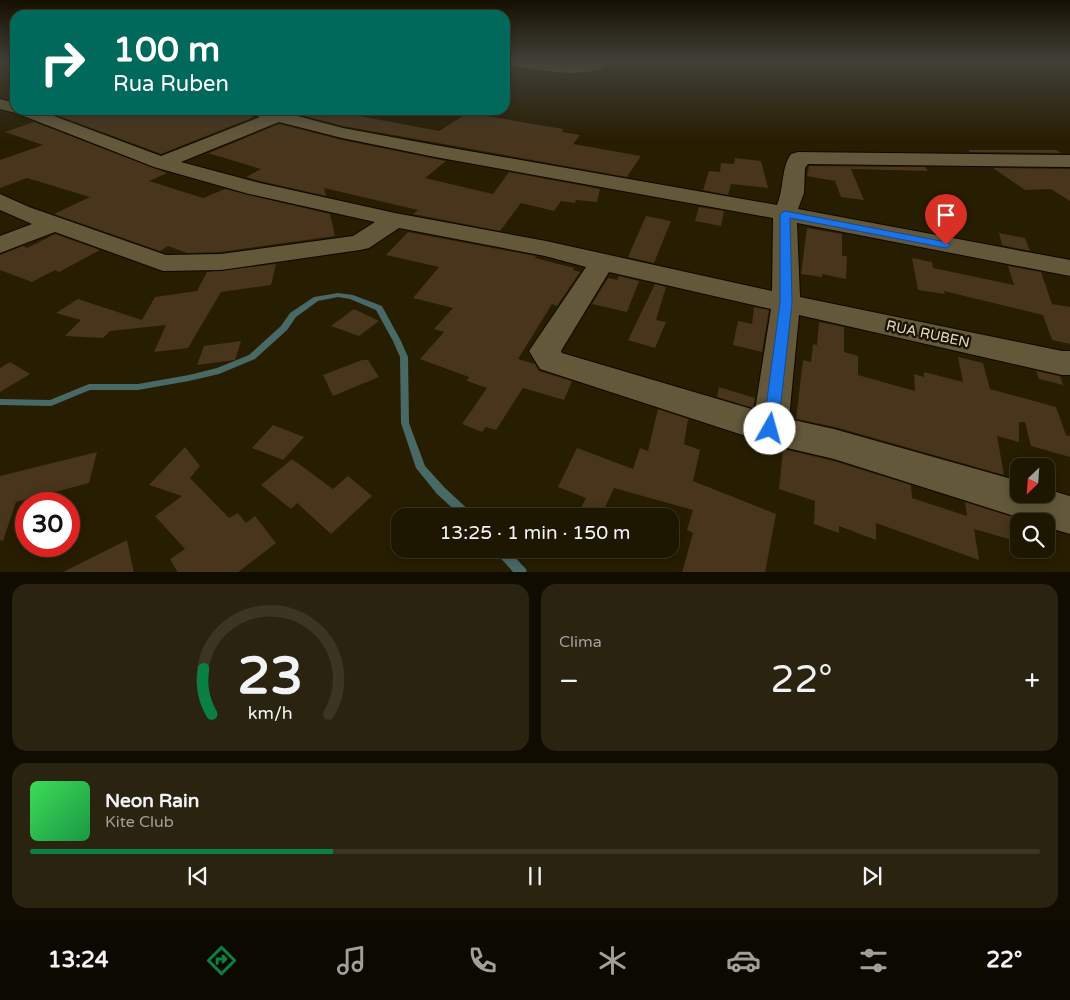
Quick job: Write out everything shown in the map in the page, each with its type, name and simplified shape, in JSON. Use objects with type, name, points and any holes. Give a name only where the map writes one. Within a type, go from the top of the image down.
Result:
[{"type":"street","name":"RUA RUBEN","points":[[35,115],[161,163],[257,189],[395,220],[546,249],[602,264],[786,303],[1067,371]]},
{"type":"street","points":[[273,115],[342,133],[435,151],[1070,268]]},
{"type":"street","points":[[161,163],[277,116]]},
{"type":"street","points":[[770,429],[786,303],[785,214],[793,192],[795,166],[798,164],[798,158],[897,158],[989,162],[1070,160]]},
{"type":"street","points":[[0,201],[20,212],[163,263],[188,264],[266,257],[360,243],[395,220]]},
{"type":"street","points":[[0,245],[54,224]]},
{"type":"street","points":[[602,264],[545,351],[551,362],[770,429],[834,444],[1070,515]]},
{"type":"building","points":[[56,115],[247,115],[254,117],[161,154]]},
{"type":"building","points":[[301,115],[318,115],[323,117],[326,115],[354,115],[439,131],[465,115],[480,115],[563,129],[562,132],[580,135],[573,144],[641,156],[627,177],[343,126]]},
{"type":"building","points":[[34,122],[167,173],[149,181],[203,198],[225,189],[330,214],[335,236],[221,252],[187,253],[168,246],[160,251],[54,214],[90,197],[27,178],[0,188],[0,160],[43,145],[5,132]]},
{"type":"building","points":[[279,124],[342,140],[446,161],[425,178],[493,194],[509,172],[600,189],[597,202],[576,200],[575,203],[561,201],[554,211],[521,203],[500,231],[413,214],[418,210],[324,188],[326,196],[260,181],[246,177],[261,169],[208,153]]},
{"type":"building","points":[[968,150],[1056,150],[1061,153],[970,152]]},
{"type":"building","points":[[735,158],[761,161],[768,188],[731,184],[728,195],[703,190],[709,171],[720,172],[721,163],[734,164]]},
{"type":"building","points":[[809,166],[925,167],[928,171],[851,169],[864,200],[841,197],[835,181],[807,176]]},
{"type":"building","points":[[993,168],[1070,169],[1070,201],[1051,189],[1025,190]]},
{"type":"building","points":[[699,207],[724,211],[721,226],[695,221]]},
{"type":"building","points":[[646,216],[671,221],[654,263],[628,257]]},
{"type":"building","points":[[807,228],[842,234],[842,256],[847,256],[846,279],[822,274],[822,277],[801,274]]},
{"type":"building","points":[[408,232],[536,256],[535,258],[574,268],[573,270],[580,272],[557,306],[552,304],[518,359],[535,364],[539,371],[572,381],[564,400],[523,388],[496,430],[486,427],[482,432],[462,424],[487,388],[467,381],[469,377],[420,359],[444,332],[434,329],[453,308],[413,298],[439,267],[386,255]]},
{"type":"building","points":[[999,233],[1025,238],[1030,251],[1002,245]]},
{"type":"building","points":[[55,234],[100,250],[59,272],[55,270],[32,282],[0,270],[0,255],[23,246],[27,248]]},
{"type":"building","points":[[912,258],[932,262],[933,268],[1014,285],[1008,266],[1041,272],[1052,304],[1070,307],[1070,344],[1052,340],[1043,315],[944,291],[945,294],[918,290]]},
{"type":"building","points":[[276,264],[271,285],[221,292],[188,348],[154,352],[166,325],[110,331],[103,338],[65,336],[81,320],[56,313],[78,299],[142,320],[155,297],[197,291],[207,272]]},
{"type":"building","points":[[619,276],[639,281],[627,312],[592,304],[608,278],[617,280]]},
{"type":"building","points":[[655,284],[666,287],[656,320],[666,322],[655,348],[628,340]]},
{"type":"building","points":[[754,307],[769,310],[762,352],[733,345],[738,321],[752,324]]},
{"type":"building","points":[[354,309],[379,321],[359,336],[331,326]]},
{"type":"building","points":[[819,322],[844,327],[844,352],[858,356],[858,375],[915,391],[914,374],[924,377],[924,372],[963,382],[958,357],[983,363],[990,389],[1056,407],[1066,435],[1070,436],[1070,457],[1031,446],[1025,422],[1019,422],[1019,442],[997,436],[1004,475],[835,427],[796,419],[803,360],[811,362],[813,344],[817,345]]},
{"type":"building","points":[[241,341],[235,360],[197,365],[204,346]]},
{"type":"building","points":[[362,360],[368,360],[379,377],[333,396],[323,375]]},
{"type":"building","points":[[10,362],[30,374],[0,392],[0,368]]},
{"type":"building","points":[[1036,371],[1060,376],[1063,385],[1039,379]]},
{"type":"building","points":[[719,387],[755,398],[753,408],[717,397]]},
{"type":"building","points":[[658,409],[688,419],[684,444],[700,450],[693,481],[776,514],[765,572],[682,572],[693,533],[687,530],[693,510],[614,488],[605,508],[581,508],[586,498],[558,487],[577,448],[633,469],[640,448],[648,451]]},
{"type":"building","points":[[273,425],[304,437],[283,460],[252,448]]},
{"type":"building","points":[[185,447],[200,466],[190,478],[229,518],[238,513],[246,523],[255,516],[276,543],[238,572],[177,572],[170,559],[185,549],[155,516],[182,496],[149,485]]},
{"type":"building","points":[[783,449],[834,461],[911,485],[912,498],[967,516],[965,502],[1010,516],[1010,539],[974,529],[979,560],[876,523],[876,540],[839,526],[839,533],[814,524],[815,501],[779,489]]},
{"type":"building","points":[[97,452],[89,483],[54,492],[15,492],[15,505],[3,541],[0,540],[0,476]]},
{"type":"building","points":[[292,459],[333,489],[348,476],[372,496],[331,534],[297,503],[291,509],[261,485]]},
{"type":"building","points":[[127,540],[134,572],[63,572]]},
{"type":"waterway","points":[[0,402],[51,403],[89,387],[138,387],[219,371],[252,357],[284,328],[293,315],[316,299],[338,295],[351,297],[379,308],[397,341],[404,357],[405,423],[421,468],[459,508]]},
{"type":"waterway","points":[[508,558],[521,572]]},
{"type":"route","points":[[770,429],[786,303],[785,214],[946,245]]}]
